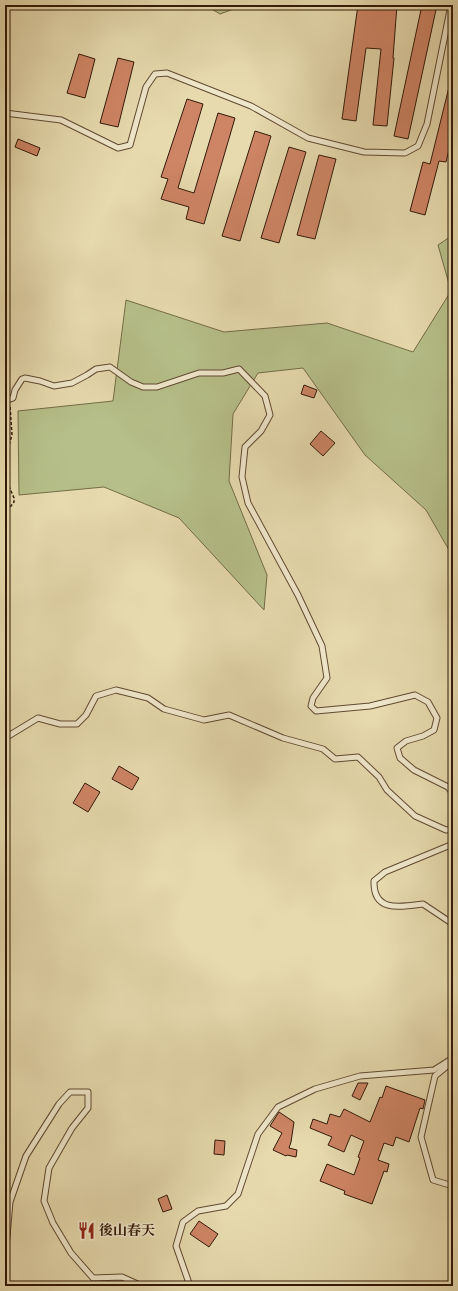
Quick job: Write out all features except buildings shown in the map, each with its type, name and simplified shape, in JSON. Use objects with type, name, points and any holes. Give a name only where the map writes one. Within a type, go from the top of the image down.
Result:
[{"type":"lane","points":[[5,113],[61,120],[118,148],[130,145],[146,87],[155,74],[167,73],[251,106],[308,138],[364,152],[404,154],[418,146],[427,124],[451,5]]},
{"type":"lane","points":[[6,401],[13,398],[15,390],[22,379],[25,378],[54,386],[72,383],[87,376],[96,369],[110,367],[132,382],[143,387],[157,387],[199,373],[223,373],[239,369],[265,396],[270,415],[261,431],[246,447],[242,477],[248,503],[298,595],[322,646],[327,678],[313,698],[311,706],[316,711],[370,706],[415,695],[428,702],[437,718],[434,730],[423,736],[406,741],[397,748],[400,758],[414,770],[448,787],[453,794]]},
{"type":"lane","points":[[5,738],[38,718],[60,724],[77,724],[86,714],[96,696],[116,690],[148,698],[164,709],[204,720],[229,715],[283,738],[322,749],[335,759],[358,757],[379,776],[387,790],[416,816],[446,830],[453,829]]},
{"type":"lane","points":[[453,844],[385,872],[374,881],[374,892],[380,901],[396,907],[423,904],[453,924]]},
{"type":"lane","points":[[453,1060],[435,1076],[421,1137],[433,1180],[453,1186]]},
{"type":"lane","points":[[190,1286],[176,1246],[183,1222],[198,1211],[226,1206],[238,1194],[258,1134],[278,1107],[315,1089],[360,1076],[434,1070],[453,1060]]},
{"type":"lane","points":[[5,1260],[10,1202],[26,1156],[59,1104],[70,1092],[88,1092],[88,1108],[72,1128],[49,1168],[44,1201],[53,1223],[71,1253],[93,1278],[122,1277],[142,1286]]},
{"type":"path","points":[[5,458],[12,435],[10,405],[6,401]]},
{"type":"path","points":[[5,478],[14,498],[14,502],[6,516],[5,522]]},
{"type":"green space","points":[[205,5],[244,5],[220,14]]},
{"type":"green space","points":[[453,235],[453,557],[426,510],[365,455],[303,368],[258,373],[233,414],[229,481],[267,575],[264,610],[179,518],[104,487],[19,495],[18,411],[113,401],[126,300],[224,332],[327,323],[413,352],[451,291],[438,245]]},
{"type":"place","name":"後山春天","points":[[86,1230]]}]
